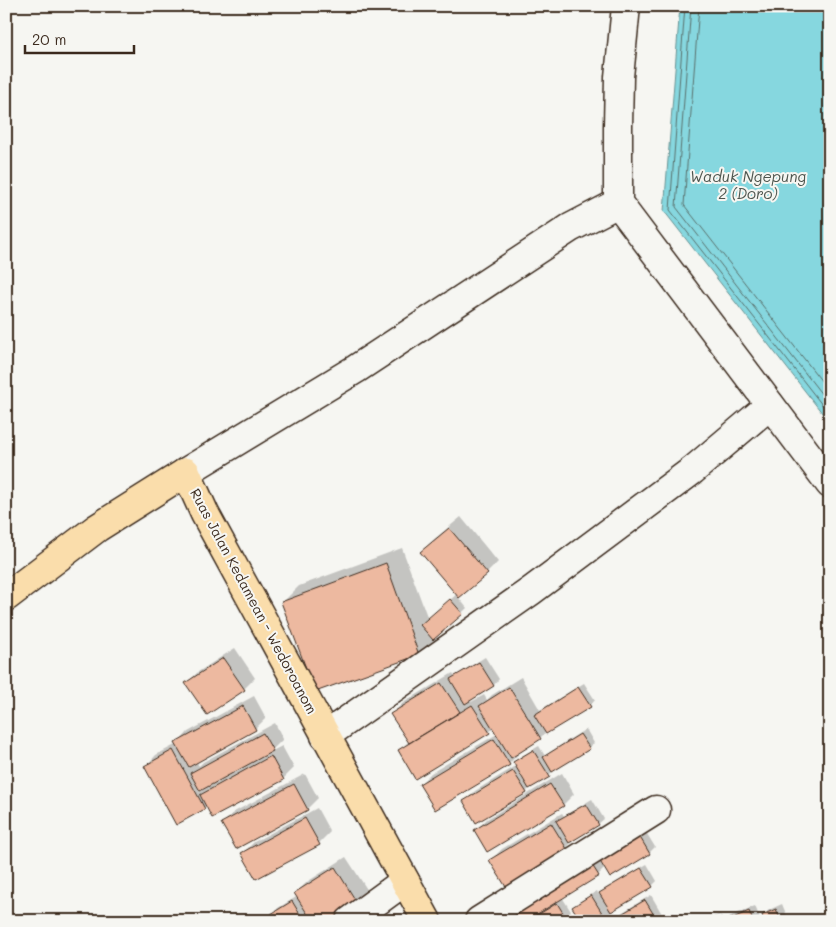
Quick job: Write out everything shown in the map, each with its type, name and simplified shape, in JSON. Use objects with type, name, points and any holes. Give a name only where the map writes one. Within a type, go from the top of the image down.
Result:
[{"type":"main road","name":"Ruas Jalan Kedamean - Wedoroanom","points":[[6,597],[97,528],[186,472],[205,514],[427,921]]},
{"type":"street","points":[[626,6],[619,77],[618,203],[830,484]]},
{"type":"street","points":[[186,472],[356,369],[570,228],[618,203]]},
{"type":"street","points":[[325,736],[539,585],[693,470],[770,405]]},
{"type":"street","points":[[479,921],[656,810]]},
{"type":"street","points":[[350,921],[406,881]]},
{"type":"water","name":"Waduk Ngepung 2 (Doro)","points":[[680,6],[830,6],[830,423],[664,211]]},
{"type":"building","points":[[449,528],[488,574],[459,598],[420,552]]},
{"type":"building","points":[[386,563],[419,655],[315,692],[281,602]]},
{"type":"building","points":[[450,599],[463,614],[433,640],[420,625]]},
{"type":"building","points":[[223,658],[245,690],[207,715],[185,683]]},
{"type":"building","points":[[479,662],[494,686],[465,704],[450,679]]},
{"type":"building","points":[[441,683],[460,712],[409,743],[390,714]]},
{"type":"building","points":[[509,687],[541,739],[511,758],[479,706]]},
{"type":"building","points":[[578,687],[591,707],[546,734],[534,715]]},
{"type":"building","points":[[472,705],[490,733],[415,779],[398,750]]},
{"type":"building","points":[[243,706],[256,730],[189,767],[175,743]]},
{"type":"building","points":[[263,733],[273,751],[200,791],[190,773]]},
{"type":"building","points":[[580,734],[590,749],[552,772],[543,757]]},
{"type":"building","points":[[494,739],[510,765],[435,810],[419,784]]},
{"type":"building","points":[[173,750],[205,809],[176,825],[144,766]]},
{"type":"building","points":[[533,750],[550,777],[529,789],[513,762]]},
{"type":"building","points":[[271,756],[284,780],[212,818],[200,795]]},
{"type":"building","points":[[513,771],[527,793],[476,823],[463,801]]},
{"type":"building","points":[[294,784],[308,810],[236,849],[221,823]]},
{"type":"building","points":[[550,784],[564,806],[487,852],[474,830]]},
{"type":"building","points":[[586,804],[599,825],[569,843],[556,821]]},
{"type":"building","points":[[305,818],[320,845],[256,879],[241,853]]},
{"type":"building","points":[[551,823],[567,849],[506,887],[489,860]]},
{"type":"building","points":[[635,829],[650,854],[610,878],[595,853]]},
{"type":"building","points":[[587,857],[599,876],[526,921],[518,921],[508,905]]},
{"type":"building","points":[[335,867],[359,906],[336,921],[312,921],[294,893]]},
{"type":"building","points":[[641,868],[653,887],[611,912],[599,893]]},
{"type":"building","points":[[591,895],[607,921],[581,921],[572,907]]},
{"type":"building","points":[[645,900],[657,920],[614,921],[613,919]]},
{"type":"building","points":[[292,901],[304,921],[276,921],[271,914]]},
{"type":"building","points":[[557,903],[568,921],[528,921]]},
{"type":"building","points":[[776,909],[781,921],[764,921],[762,915]]},
{"type":"building","points":[[749,911],[753,921],[726,921]]}]
